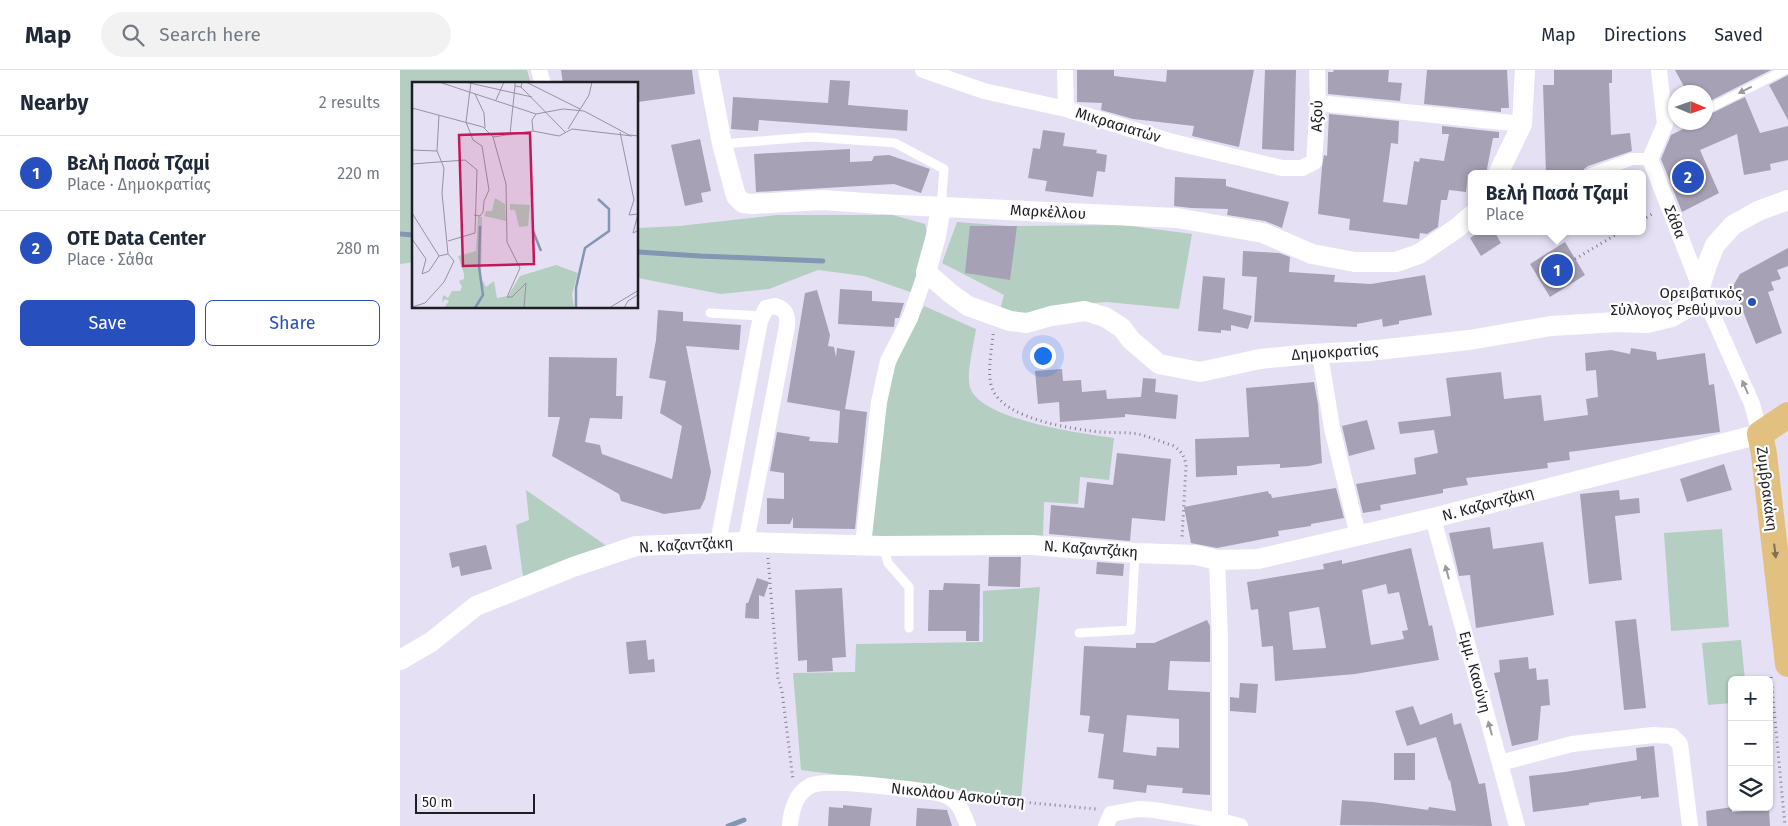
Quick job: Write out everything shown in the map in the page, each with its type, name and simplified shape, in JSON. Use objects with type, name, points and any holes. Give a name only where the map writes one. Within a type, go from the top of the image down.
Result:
[{"type":"main road","name":"Ν. Καζαντζάκη","points":[[1760,434],[1788,415]]},
{"type":"main road","name":"Ζυμβρακάκη","points":[[1760,434],[1786,615],[1788,664]]},
{"type":"street","name":"Μαρκέλλου","points":[[708,70],[722,144],[736,196],[743,202],[752,204],[822,200],[941,208],[1177,218],[1263,233],[1312,254],[1355,262],[1396,262],[1419,254],[1468,218]]},
{"type":"street","name":"Μικρασιατών","points":[[923,70],[984,91],[1066,109],[1169,141],[1282,168],[1302,168],[1314,162]]},
{"type":"street","points":[[1065,70],[1066,109]]},
{"type":"street","name":"Αξού","points":[[1314,162],[1318,103],[1317,70]]},
{"type":"street","points":[[1500,170],[1522,124],[1526,70]]},
{"type":"street","points":[[1660,70],[1668,112]]},
{"type":"street","points":[[1318,103],[1522,124]]},
{"type":"street","points":[[1602,170],[1632,159],[1650,159],[1668,126]]},
{"type":"street","name":"Σάθα","points":[[1650,159],[1700,287],[1752,404],[1760,434]]},
{"type":"street","name":"Δημοκρατίας","points":[[926,272],[968,306],[1010,321],[1027,323],[1051,316],[1085,311],[1105,317],[1122,328],[1131,340],[1159,364],[1200,372],[1260,359],[1368,351],[1469,340],[1551,326],[1617,322],[1647,323],[1672,317],[1689,306],[1700,287],[1715,245],[1733,225],[1758,211],[1788,200]]},
{"type":"street","points":[[862,545],[879,402],[888,361],[910,318],[926,272],[936,236],[941,208]]},
{"type":"street","points":[[718,543],[761,316],[766,308],[775,306],[784,311],[788,321],[746,542]]},
{"type":"street","points":[[1320,354],[1332,428],[1358,535]]},
{"type":"street","name":"Ν. Καζαντζάκη","points":[[400,660],[431,642],[476,606],[573,567],[636,546],[746,542],[883,546],[1032,545],[1134,554],[1196,555],[1218,560],[1258,559],[1432,518],[1760,434]]},
{"type":"street","name":"Εμμ. Καούνη","points":[[1432,518],[1516,826]]},
{"type":"street","points":[[1218,560],[1220,821]]},
{"type":"street","points":[[1500,763],[1572,744],[1653,735],[1672,736],[1680,744],[1690,826]]},
{"type":"street","name":"Νικολάου Ασκούτση","points":[[803,792],[816,784],[831,782],[938,792],[950,796]]},
{"type":"street","points":[[790,826],[793,809],[803,792]]},
{"type":"street","points":[[950,796],[959,804],[968,826]]},
{"type":"street","points":[[1114,817],[1138,809],[1154,810],[1240,826]]},
{"type":"lane","points":[[1713,106],[1785,70]]},
{"type":"lane","points":[[722,144],[812,137],[895,143],[944,169],[941,208]]},
{"type":"lane","points":[[710,313],[761,316]]},
{"type":"lane","points":[[883,546],[888,563],[909,587],[909,628]]},
{"type":"lane","points":[[1079,633],[1131,630],[1134,554]]},
{"type":"path","points":[[1575,259],[1615,235]]},
{"type":"path","points":[[995,316],[990,382],[996,396],[1002,403],[1043,421],[1098,432],[1138,434],[1174,446],[1179,450],[1186,466],[1181,555]]},
{"type":"path","points":[[767,543],[778,679],[782,691],[791,773],[795,789],[803,792]]},
{"type":"path","name":"Νικολάου Ασκούτση","points":[[950,796],[1104,809],[1114,817]]},
{"type":"green space","points":[[400,70],[527,70],[530,82],[412,82],[412,262],[400,264]]},
{"type":"green space","points":[[777,215],[893,215],[925,224],[929,244],[913,293],[864,276],[818,270],[769,289],[721,294],[639,278],[639,228],[679,226]]},
{"type":"green space","points":[[957,222],[1009,226],[1123,225],[1192,234],[1179,309],[1107,302],[1054,306],[1031,313],[999,313],[1004,295],[942,263]]},
{"type":"green space","points":[[924,306],[976,329],[969,381],[970,387],[978,399],[1012,417],[1058,429],[1114,438],[1109,480],[1080,477],[1078,504],[1044,502],[1043,538],[868,537],[889,383],[900,353]]},
{"type":"green space","points":[[526,490],[611,549],[523,577],[516,525],[529,520]]},
{"type":"green space","points":[[1722,529],[1729,627],[1671,631],[1664,533]]},
{"type":"green space","points":[[1040,587],[1021,798],[801,770],[793,673],[855,672],[856,644],[983,642],[983,591]]},
{"type":"green space","points":[[1741,640],[1745,676],[1728,676],[1728,703],[1708,705],[1702,643]]},
{"type":"building","points":[[561,70],[692,70],[695,94],[639,102],[639,82],[563,82]]},
{"type":"building","points":[[1077,70],[1114,70],[1114,76],[1166,82],[1167,70],[1254,70],[1239,147],[1192,136],[1194,126],[1133,119],[1101,110],[1102,103],[1077,102]]},
{"type":"building","points":[[1265,70],[1296,70],[1294,151],[1262,149]]},
{"type":"building","points":[[1334,70],[1389,70],[1388,82],[1402,83],[1400,101],[1328,94],[1328,72],[1333,72]]},
{"type":"building","points":[[1427,70],[1507,70],[1509,108],[1501,108],[1501,112],[1424,104]]},
{"type":"building","points":[[1554,70],[1612,70],[1612,83],[1609,83],[1611,135],[1630,133],[1632,151],[1588,166],[1584,170],[1546,170],[1543,85],[1554,85]]},
{"type":"building","points":[[1675,70],[1771,70],[1713,99],[1713,85],[1683,85]]},
{"type":"building","points":[[1788,75],[1788,120],[1769,85]]},
{"type":"building","points":[[830,80],[850,81],[848,105],[908,110],[907,131],[759,120],[758,131],[731,129],[733,97],[828,103]]},
{"type":"building","points":[[1745,97],[1760,133],[1788,126],[1788,160],[1770,164],[1771,170],[1744,175],[1737,134],[1700,150],[1719,193],[1682,212],[1661,159],[1671,135],[1681,130],[1713,130],[1713,113]]},
{"type":"building","points":[[1329,114],[1399,121],[1398,144],[1391,143],[1383,202],[1407,205],[1414,161],[1419,162],[1420,158],[1444,161],[1449,134],[1442,134],[1442,126],[1499,132],[1499,138],[1493,138],[1487,170],[1468,170],[1466,192],[1449,190],[1447,200],[1441,200],[1438,227],[1427,234],[1420,233],[1419,239],[1349,230],[1350,219],[1318,214],[1322,167],[1324,155],[1327,156]]},
{"type":"building","points":[[1043,130],[1065,133],[1063,146],[1097,150],[1096,153],[1107,155],[1105,172],[1097,171],[1093,197],[1045,191],[1047,181],[1028,178],[1033,148],[1040,149]]},
{"type":"building","points":[[700,139],[711,191],[701,193],[703,202],[685,206],[671,145]]},
{"type":"building","points":[[850,149],[850,162],[872,161],[874,156],[889,155],[930,169],[921,193],[894,184],[756,192],[754,154]]},
{"type":"building","points":[[1175,177],[1226,179],[1226,186],[1289,202],[1282,228],[1265,221],[1227,215],[1228,209],[1174,206]]},
{"type":"building","points":[[970,226],[1017,226],[1010,280],[965,273]]},
{"type":"building","points":[[1475,235],[1496,235],[1501,243],[1481,256],[1470,238]]},
{"type":"building","points":[[1565,242],[1585,275],[1550,297],[1530,264]]},
{"type":"building","name":"Ορειβατικός Σύλλογος Ρεθύμνου","points":[[1788,248],[1788,266],[1777,270],[1781,279],[1771,282],[1774,290],[1768,292],[1782,333],[1756,344],[1733,286],[1740,274]]},
{"type":"building","points":[[1243,251],[1279,253],[1290,257],[1289,272],[1335,275],[1334,282],[1371,284],[1425,275],[1432,315],[1399,321],[1399,324],[1383,327],[1382,319],[1357,324],[1357,327],[1254,322],[1257,277],[1242,276]]},
{"type":"building","points":[[1203,276],[1225,278],[1223,309],[1252,316],[1248,329],[1231,325],[1231,331],[1221,330],[1221,333],[1198,331]]},
{"type":"building","points":[[840,289],[872,291],[872,301],[904,303],[899,318],[895,318],[894,327],[838,324]]},
{"type":"building","points":[[817,290],[830,335],[828,346],[834,347],[836,357],[837,348],[855,351],[845,409],[867,412],[855,529],[793,528],[793,517],[790,524],[767,524],[767,498],[784,499],[784,473],[770,471],[777,432],[810,437],[809,441],[838,443],[840,411],[787,402],[805,293]]},
{"type":"building","points":[[658,310],[683,312],[683,321],[741,325],[739,350],[686,346],[711,472],[705,499],[700,509],[664,514],[621,501],[619,494],[552,456],[560,417],[548,417],[549,357],[617,358],[616,396],[623,396],[622,419],[590,418],[585,442],[600,445],[602,454],[672,479],[682,426],[660,413],[666,381],[649,378],[656,340]]},
{"type":"building","points":[[1631,348],[1656,352],[1657,360],[1705,353],[1709,385],[1714,384],[1720,432],[1569,452],[1570,460],[1547,463],[1548,468],[1466,478],[1468,485],[1443,489],[1443,493],[1380,505],[1381,510],[1363,513],[1356,484],[1416,474],[1414,458],[1438,453],[1434,430],[1400,434],[1398,422],[1451,416],[1446,378],[1501,372],[1504,399],[1541,395],[1544,421],[1588,415],[1586,399],[1598,397],[1596,370],[1586,371],[1585,353],[1611,350],[1630,354]]},
{"type":"building","points":[[1062,369],[1063,381],[1081,380],[1082,392],[1106,390],[1107,399],[1141,397],[1143,378],[1156,379],[1155,392],[1178,395],[1176,419],[1125,414],[1125,417],[1060,422],[1059,402],[1038,404],[1035,371]]},
{"type":"building","points":[[1314,382],[1318,404],[1322,463],[1280,468],[1280,464],[1237,466],[1237,475],[1196,477],[1195,439],[1249,437],[1246,388]]},
{"type":"building","points":[[1367,420],[1375,449],[1349,456],[1342,426]]},
{"type":"building","points":[[1117,453],[1171,459],[1165,521],[1132,518],[1130,541],[1049,534],[1051,505],[1084,508],[1087,482],[1113,485]]},
{"type":"building","points":[[1724,464],[1732,490],[1687,502],[1680,479]]},
{"type":"building","points":[[1336,488],[1344,518],[1278,531],[1279,536],[1217,548],[1191,543],[1184,507],[1268,491],[1272,498]]},
{"type":"building","points":[[1619,490],[1620,500],[1639,498],[1640,513],[1615,516],[1622,580],[1589,584],[1580,494]]},
{"type":"building","points":[[1490,527],[1493,549],[1543,542],[1554,615],[1476,628],[1470,575],[1459,576],[1449,533]]},
{"type":"building","points":[[486,545],[492,569],[461,576],[459,566],[452,568],[449,553]]},
{"type":"building","points":[[1411,548],[1429,626],[1432,625],[1439,660],[1355,674],[1275,681],[1273,646],[1262,647],[1258,609],[1251,610],[1247,582],[1324,569],[1323,564],[1342,560],[1342,564]],"holes":[[[1386,584],[1388,594],[1399,592],[1408,630],[1402,631],[1404,639],[1371,645],[1362,590]],[[1319,607],[1326,648],[1293,650],[1289,612]]]},
{"type":"building","points":[[989,557],[1021,557],[1020,587],[988,586]]},
{"type":"building","points":[[1097,562],[1124,564],[1123,576],[1096,574]]},
{"type":"building","points":[[757,578],[769,582],[764,597],[759,595],[759,619],[745,618],[746,603],[748,603]]},
{"type":"building","points":[[944,583],[980,584],[979,641],[966,641],[966,631],[928,631],[929,590],[943,590]]},
{"type":"building","points":[[842,588],[846,657],[832,658],[833,671],[807,672],[807,660],[798,661],[795,590]]},
{"type":"building","points":[[1636,619],[1646,708],[1624,710],[1615,621]]},
{"type":"building","points":[[1207,620],[1210,626],[1210,662],[1170,661],[1168,690],[1210,692],[1210,795],[1182,793],[1183,788],[1147,785],[1146,793],[1113,789],[1114,780],[1098,778],[1104,734],[1088,732],[1090,716],[1080,715],[1084,646],[1136,648],[1136,643],[1154,643]],"holes":[[[1127,715],[1179,719],[1179,748],[1157,747],[1156,756],[1123,752]]]},
{"type":"building","points":[[646,640],[648,660],[654,659],[655,672],[629,674],[626,642]]},
{"type":"building","points":[[1528,657],[1529,669],[1536,668],[1537,680],[1548,679],[1550,705],[1541,706],[1538,740],[1512,746],[1494,673],[1500,672],[1499,660]]},
{"type":"building","points":[[1240,683],[1258,684],[1256,713],[1230,711],[1230,697],[1239,698]]},
{"type":"building","points":[[1413,706],[1420,725],[1452,713],[1454,725],[1461,723],[1479,784],[1485,783],[1492,826],[1340,825],[1342,800],[1373,802],[1428,810],[1429,807],[1456,811],[1450,780],[1436,737],[1407,746],[1395,711]]},
{"type":"building","points":[[1654,746],[1659,797],[1641,799],[1641,796],[1533,812],[1529,776],[1637,760],[1636,748]]},
{"type":"building","points":[[1394,753],[1415,753],[1415,780],[1394,780]]},
{"type":"building","points":[[843,805],[872,808],[870,826],[828,826],[829,807],[843,808]]},
{"type":"building","points":[[917,808],[947,810],[952,826],[916,826]]},
{"type":"building","points":[[1728,808],[1728,811],[1732,812],[1769,811],[1770,826],[1707,826],[1706,811]]},
{"type":"waterway","points":[[400,234],[412,235]]},
{"type":"waterway","points":[[639,252],[823,261]]},
{"type":"waterway","points":[[728,826],[744,820]]},
{"type":"place","name":"OTE Data Center","points":[[1688,177]]},
{"type":"place","name":"Βελή Πασά Τζαμί","points":[[1557,270]]},
{"type":"place","name":"Ορειβατικός Σύλλογος Ρεθύμνου","points":[[1752,302]]}]
